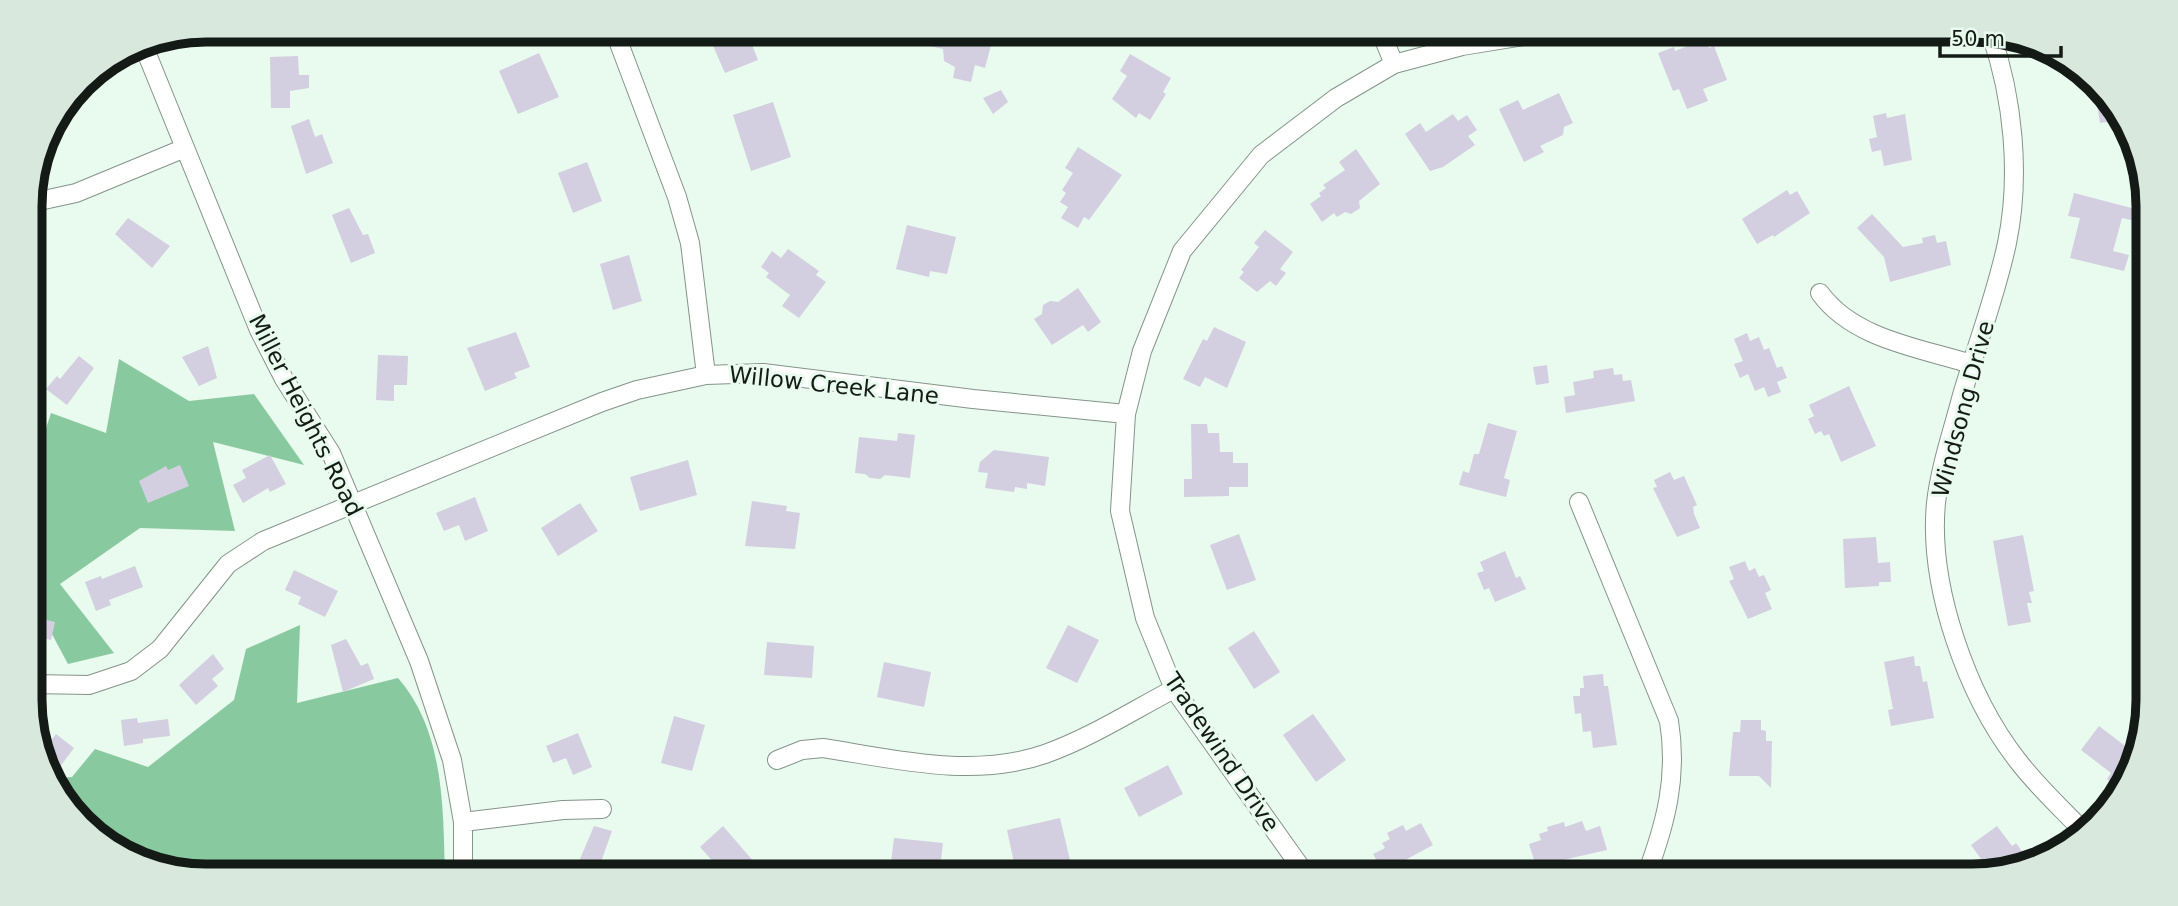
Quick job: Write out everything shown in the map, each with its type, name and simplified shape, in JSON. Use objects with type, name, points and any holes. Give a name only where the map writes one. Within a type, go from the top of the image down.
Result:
[{"type":"street","points":[[619,42],[677,197],[690,243],[706,375]]},
{"type":"street","points":[[1385,42],[1394,64]]},
{"type":"street","name":"Tradewind Drive","points":[[1298,864],[1174,689],[1145,618],[1121,511],[1126,414],[1142,351],[1182,251],[1261,155],[1336,98],[1394,64],[1486,42]]},
{"type":"street","name":"Windsong Drive","points":[[1994,43],[2000,59],[2011,128],[2014,196],[2007,242],[1971,364],[1936,503],[1937,548],[1944,599],[1956,639],[1993,723],[2017,761],[2078,825]]},
{"type":"street","name":"Miller Heights Road","points":[[146,54],[271,355],[331,453],[419,661],[447,740],[463,822],[463,864]]},
{"type":"street","points":[[42,200],[76,193],[185,148]]},
{"type":"street","points":[[1820,293],[1830,307],[1858,327],[1971,364]]},
{"type":"street","name":"Willow Creek Lane","points":[[42,684],[89,685],[131,671],[160,649],[211,582],[248,550],[614,398],[678,379],[763,373],[974,400],[1126,414]]},
{"type":"street","points":[[1579,502],[1664,703],[1669,721],[1673,760],[1670,800],[1650,864]]},
{"type":"street","points":[[777,760],[802,750],[823,748],[961,767],[1012,762],[1045,754],[1174,689]]},
{"type":"street","points":[[463,822],[563,810],[602,809]]},
{"type":"green space","points":[[119,359],[189,401],[254,394],[304,465],[213,442],[235,531],[140,528],[60,584],[114,653],[68,664],[42,616],[42,441],[51,413],[106,433]]},
{"type":"green space","points":[[300,625],[297,703],[398,678],[425,722],[433,747],[442,798],[445,864],[185,863],[134,847],[98,823],[83,808],[62,778],[72,777],[95,749],[148,767],[234,700],[246,649]]},
{"type":"building","points":[[711,42],[751,42],[758,60],[725,73]]},
{"type":"building","points":[[926,42],[992,42],[985,68],[975,65],[971,82],[953,78],[955,67],[944,61],[943,49],[925,45]]},
{"type":"building","points":[[1698,42],[1706,42],[1709,48],[1714,46],[1727,80],[1703,89],[1708,101],[1687,109],[1679,89],[1673,91],[1658,53],[1674,47],[1675,51]]},
{"type":"building","points":[[539,53],[559,97],[518,114],[499,71]]},
{"type":"building","points":[[1130,54],[1171,78],[1163,92],[1166,94],[1150,120],[1139,113],[1136,118],[1112,99],[1127,76],[1120,71]]},
{"type":"building","points":[[298,56],[299,75],[309,75],[309,88],[290,91],[290,108],[271,108],[270,57]]},
{"type":"building","points":[[1001,90],[1008,102],[993,114],[983,98]]},
{"type":"building","points":[[1559,93],[1573,123],[1564,127],[1563,135],[1540,146],[1544,152],[1524,162],[1499,109],[1518,100],[1523,110]]},
{"type":"building","points":[[2096,99],[2112,121],[2100,123]]},
{"type":"building","points":[[773,102],[791,157],[751,171],[733,115]]},
{"type":"building","points":[[1886,113],[1887,118],[1905,114],[1912,160],[1884,166],[1881,150],[1872,152],[1869,139],[1877,137],[1873,116]]},
{"type":"building","points":[[1453,114],[1458,121],[1467,115],[1477,130],[1468,136],[1475,145],[1443,167],[1430,171],[1405,134],[1420,123],[1426,132]]},
{"type":"building","points":[[309,119],[315,137],[322,134],[333,163],[306,174],[291,126]]},
{"type":"building","points":[[1078,147],[1122,175],[1089,220],[1084,217],[1078,228],[1061,218],[1068,207],[1060,202],[1066,193],[1062,190],[1073,173],[1065,168]]},
{"type":"building","points":[[1356,149],[1380,184],[1359,201],[1360,208],[1351,214],[1345,212],[1337,217],[1334,213],[1322,222],[1310,204],[1321,196],[1319,193],[1326,188],[1323,185],[1345,170],[1339,162]]},
{"type":"building","points":[[587,162],[602,201],[573,213],[558,173]]},
{"type":"building","points":[[1787,190],[1790,195],[1797,191],[1810,213],[1774,237],[1773,235],[1757,244],[1742,219]]},
{"type":"building","points":[[2074,193],[2136,209],[2136,221],[2122,218],[2113,251],[2129,255],[2124,271],[2070,258],[2080,218],[2068,216]]},
{"type":"building","points":[[349,208],[363,235],[368,234],[375,253],[351,263],[332,215]]},
{"type":"building","points":[[1872,214],[1903,247],[1923,243],[1922,238],[1935,235],[1937,243],[1946,241],[1951,265],[1890,282],[1884,257],[1857,228]]},
{"type":"building","points":[[128,218],[170,246],[152,268],[115,234]]},
{"type":"building","points":[[907,225],[956,237],[947,274],[930,271],[929,277],[896,269]]},
{"type":"building","points":[[1265,230],[1293,252],[1280,269],[1286,273],[1276,286],[1270,281],[1257,292],[1239,278],[1244,272],[1241,270],[1259,247],[1254,243]]},
{"type":"building","points":[[788,249],[819,271],[816,275],[826,282],[799,318],[782,306],[790,295],[766,277],[769,273],[761,267],[772,251],[781,258]]},
{"type":"building","points":[[629,255],[642,301],[613,310],[600,264]]},
{"type":"building","points":[[1078,288],[1101,322],[1088,332],[1083,325],[1052,345],[1034,319],[1042,314],[1043,305],[1050,301],[1058,302]]},
{"type":"building","points":[[1214,327],[1246,342],[1227,388],[1205,377],[1200,387],[1183,379],[1203,339],[1207,341]]},
{"type":"building","points":[[516,332],[530,367],[514,373],[517,378],[485,391],[467,348]]},
{"type":"building","points":[[1747,333],[1750,341],[1759,337],[1764,350],[1769,348],[1777,368],[1782,366],[1787,378],[1777,382],[1781,392],[1768,397],[1764,387],[1755,391],[1748,374],[1740,378],[1734,364],[1743,361],[1734,339]]},
{"type":"building","points":[[208,346],[217,378],[199,386],[182,357]]},
{"type":"building","points":[[378,355],[408,356],[407,385],[394,385],[394,401],[376,400]]},
{"type":"building","points":[[79,356],[94,368],[67,405],[46,389],[57,376],[60,379]]},
{"type":"building","points":[[1547,365],[1549,383],[1536,385],[1533,367]]},
{"type":"building","points":[[1613,368],[1614,375],[1622,374],[1623,381],[1631,380],[1635,401],[1566,413],[1564,397],[1575,395],[1573,382],[1594,378],[1593,371]]},
{"type":"building","points":[[1849,386],[1876,446],[1841,462],[1829,434],[1824,436],[1821,431],[1815,434],[1808,419],[1814,416],[1809,405]]},
{"type":"building","points":[[1488,423],[1517,431],[1504,478],[1510,480],[1506,497],[1459,485],[1463,471],[1469,473],[1474,454],[1479,454]]},
{"type":"building","points":[[1191,424],[1207,424],[1208,433],[1219,433],[1220,452],[1233,452],[1233,463],[1248,463],[1248,487],[1229,487],[1229,496],[1184,497],[1184,479],[1192,479]]},
{"type":"building","points":[[898,433],[915,435],[910,478],[885,475],[880,479],[855,473],[859,437],[897,441]]},
{"type":"building","points":[[994,450],[1049,457],[1045,486],[1027,483],[1027,489],[1015,487],[1014,492],[985,488],[988,473],[978,472],[980,462]]},
{"type":"building","points":[[270,455],[286,484],[270,492],[268,488],[243,503],[233,485],[246,478],[242,470]]},
{"type":"building","points":[[688,460],[697,495],[640,511],[630,477]]},
{"type":"building","points":[[180,465],[189,486],[148,503],[139,481],[166,466],[168,470]]},
{"type":"building","points":[[1670,472],[1674,480],[1684,476],[1697,505],[1693,507],[1700,528],[1677,537],[1653,488],[1657,487],[1654,480]]},
{"type":"building","points":[[475,497],[488,531],[465,541],[459,525],[444,531],[436,513]]},
{"type":"building","points":[[752,501],[787,506],[786,511],[800,513],[795,549],[745,546]]},
{"type":"building","points":[[580,503],[598,531],[558,556],[541,528]]},
{"type":"building","points":[[1239,534],[1256,580],[1227,590],[1210,545]]},
{"type":"building","points":[[2023,535],[2034,591],[2029,592],[2032,603],[2027,603],[2031,622],[2008,626],[1993,541]]},
{"type":"building","points":[[1876,537],[1878,563],[1890,562],[1891,582],[1879,582],[1879,586],[1845,588],[1843,539]]},
{"type":"building","points":[[1505,551],[1516,578],[1520,576],[1526,589],[1495,602],[1489,588],[1484,590],[1477,573],[1484,571],[1480,562]]},
{"type":"building","points":[[1745,561],[1749,571],[1755,568],[1759,577],[1764,575],[1771,590],[1765,593],[1772,609],[1748,619],[1729,581],[1734,579],[1729,567]]},
{"type":"building","points":[[135,566],[143,587],[109,600],[111,605],[96,611],[85,582],[101,576],[102,579]]},
{"type":"building","points":[[294,570],[338,591],[325,617],[298,604],[301,597],[285,590]]},
{"type":"building","points":[[42,619],[55,622],[51,640],[42,638]]},
{"type":"building","points":[[1068,625],[1099,640],[1077,683],[1046,668]]},
{"type":"building","points":[[1254,631],[1280,672],[1254,689],[1228,648]]},
{"type":"building","points":[[346,639],[361,666],[368,663],[374,679],[343,692],[331,645]]},
{"type":"building","points":[[767,642],[814,646],[812,678],[764,675]]},
{"type":"building","points":[[213,654],[224,669],[212,679],[218,686],[196,705],[179,685]]},
{"type":"building","points":[[1914,656],[1915,666],[1920,666],[1923,682],[1927,681],[1934,718],[1891,726],[1888,710],[1893,709],[1884,662]]},
{"type":"building","points":[[884,662],[931,672],[924,707],[877,697]]},
{"type":"building","points":[[1603,674],[1604,686],[1608,686],[1617,745],[1593,748],[1591,731],[1583,732],[1581,713],[1575,714],[1573,696],[1580,696],[1580,688],[1584,688],[1583,676]]},
{"type":"building","points":[[1313,714],[1346,760],[1316,782],[1283,735]]},
{"type":"building","points":[[674,716],[705,725],[692,771],[661,763]]},
{"type":"building","points":[[137,718],[138,723],[168,719],[170,736],[143,739],[143,743],[124,746],[121,720]]},
{"type":"building","points":[[1741,720],[1761,720],[1761,730],[1766,731],[1766,741],[1772,741],[1771,788],[1759,776],[1729,776],[1733,732],[1740,732]]},
{"type":"building","points":[[2099,726],[2128,748],[2113,783],[2107,779],[2111,773],[2081,750]]},
{"type":"building","points":[[578,733],[592,767],[573,775],[566,758],[553,763],[546,746]]},
{"type":"building","points":[[56,734],[74,748],[58,769],[51,752],[49,744]]},
{"type":"building","points":[[1168,765],[1183,794],[1139,817],[1124,788]]},
{"type":"building","points":[[1060,818],[1070,860],[1052,864],[1014,864],[1007,830]]},
{"type":"building","points":[[1582,821],[1586,831],[1600,826],[1607,850],[1535,864],[1529,844],[1541,840],[1539,834],[1548,831],[1547,827],[1564,822],[1565,827]]},
{"type":"building","points":[[1421,823],[1433,845],[1398,864],[1379,864],[1373,854],[1385,848],[1382,843],[1390,839],[1387,833],[1403,825],[1406,831]]},
{"type":"building","points":[[594,826],[612,831],[600,864],[578,864]]},
{"type":"building","points":[[723,826],[754,862],[715,864],[700,847]]},
{"type":"building","points":[[1997,826],[2012,846],[2016,843],[2024,855],[1984,864],[1971,845]]},
{"type":"building","points":[[894,838],[943,843],[940,864],[891,864]]}]
